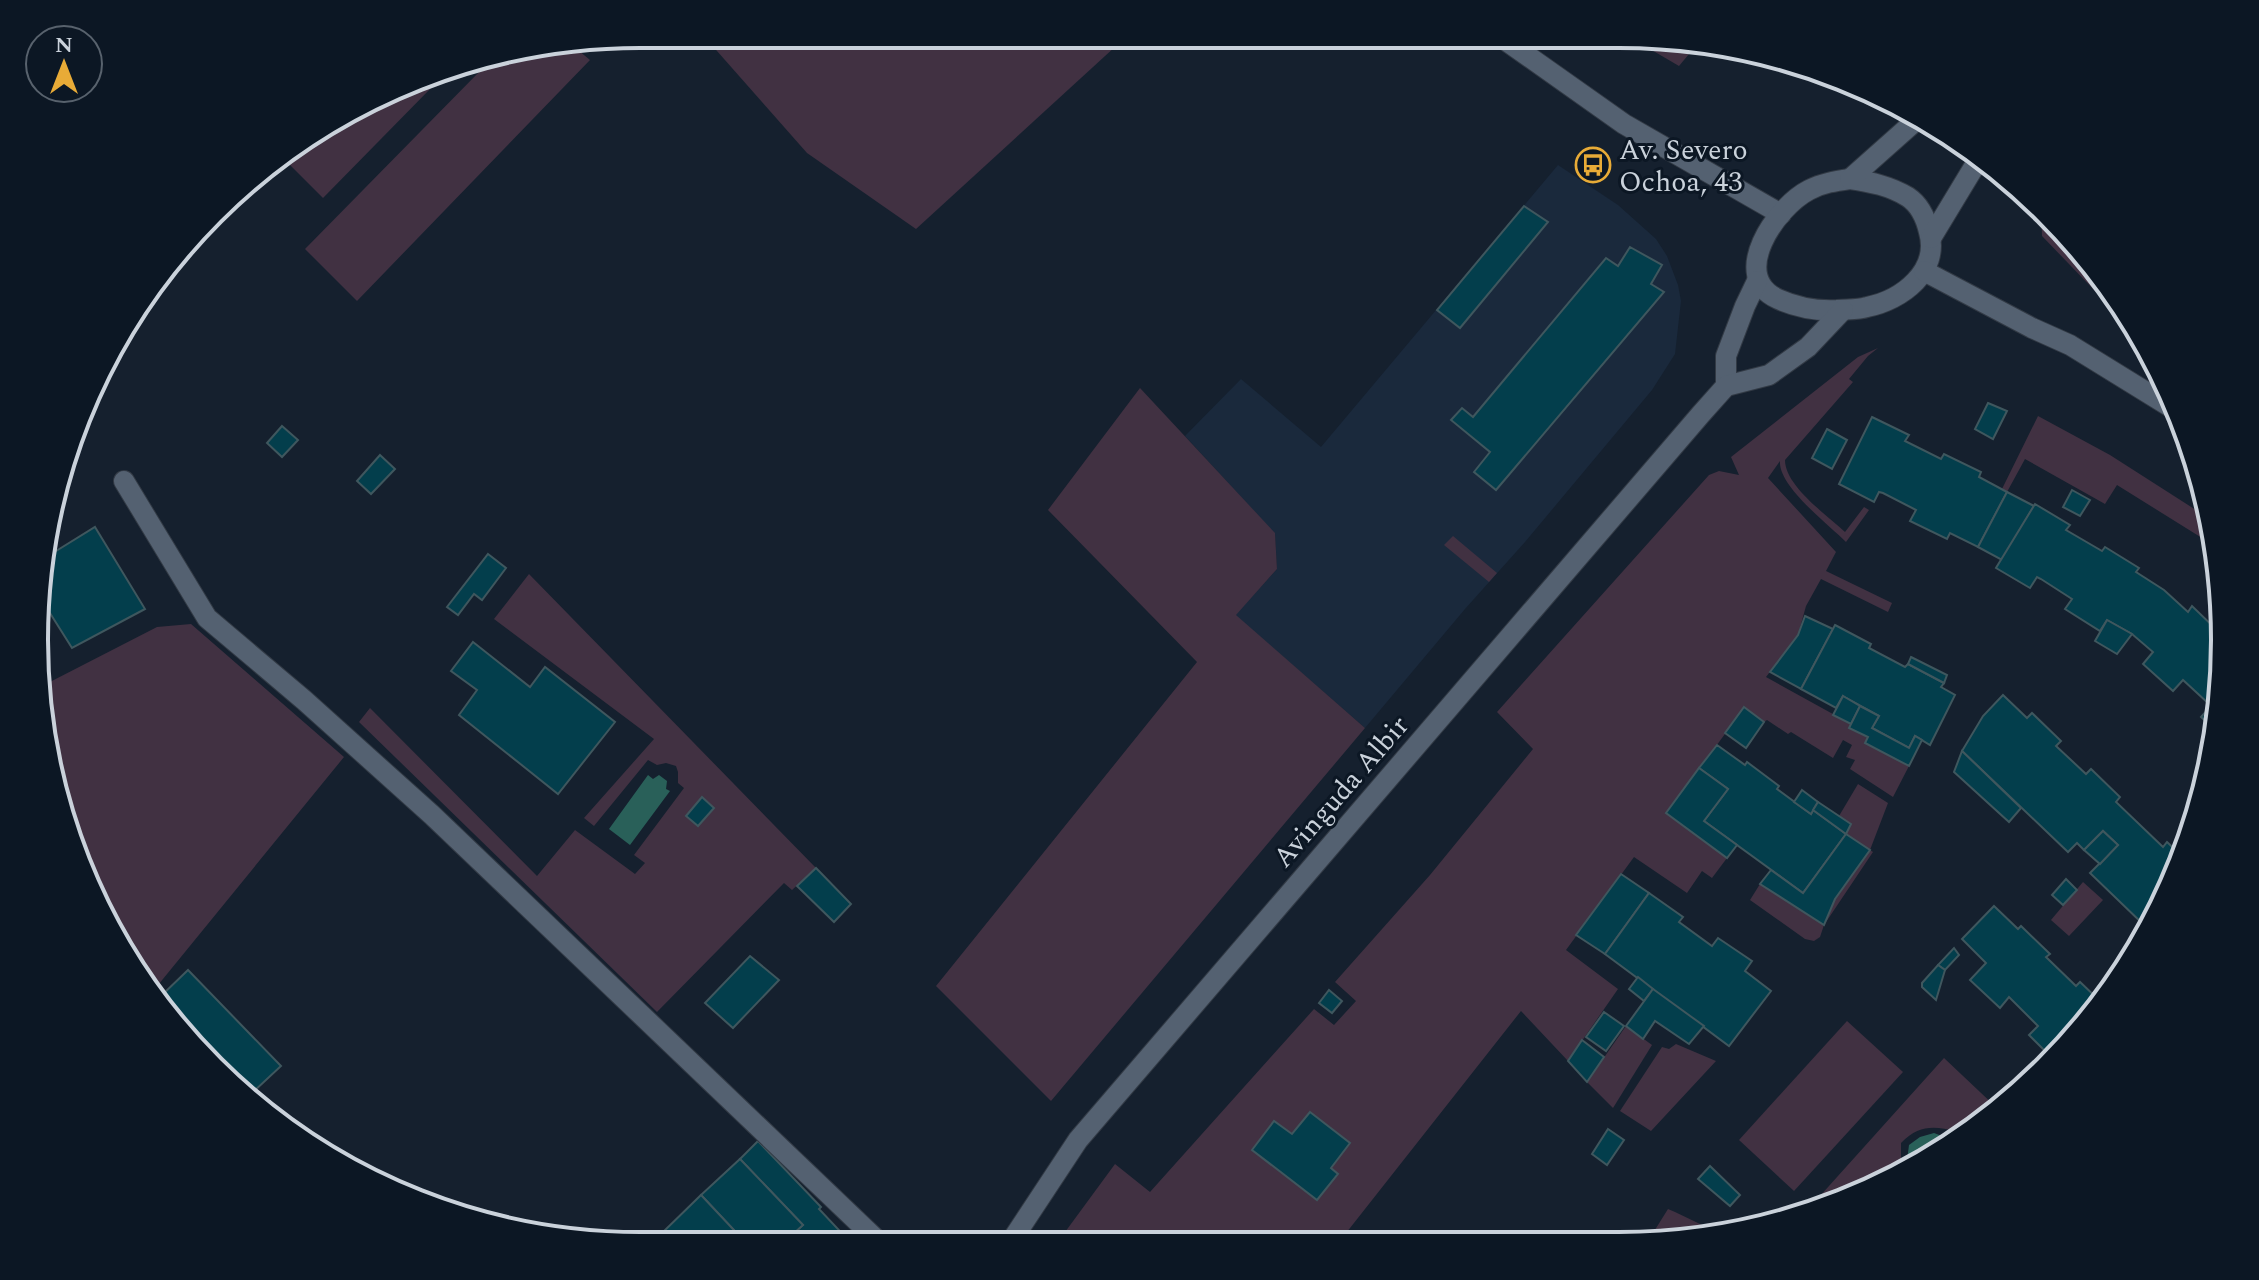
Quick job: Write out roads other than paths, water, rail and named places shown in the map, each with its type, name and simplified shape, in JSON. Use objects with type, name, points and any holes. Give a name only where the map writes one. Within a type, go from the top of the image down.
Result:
[{"type":"street","points":[[1516,48],[1624,124],[1781,214]]},
{"type":"street","points":[[1850,179],[1911,125]]},
{"type":"street","points":[[1931,238],[1974,167]]},
{"type":"street","points":[[1757,281],[1768,295],[1795,307],[1824,310],[1868,307],[1908,290],[1931,258],[1931,238],[1925,217],[1911,199],[1873,182],[1850,179],[1828,182],[1807,191],[1781,214],[1759,251],[1755,265],[1757,281],[1726,356],[1726,386],[1769,375],[1808,347],[1843,310]]},
{"type":"street","points":[[1924,271],[2070,345],[2160,401]]},
{"type":"street","name":"Avinguda Albir","points":[[1017,1232],[1078,1140],[1726,386]]},
{"type":"street","points":[[124,481],[207,618],[432,815],[868,1232]]},
{"type":"place","name":"Av. Severo Ochoa, 43","points":[[1593,165]]}]
